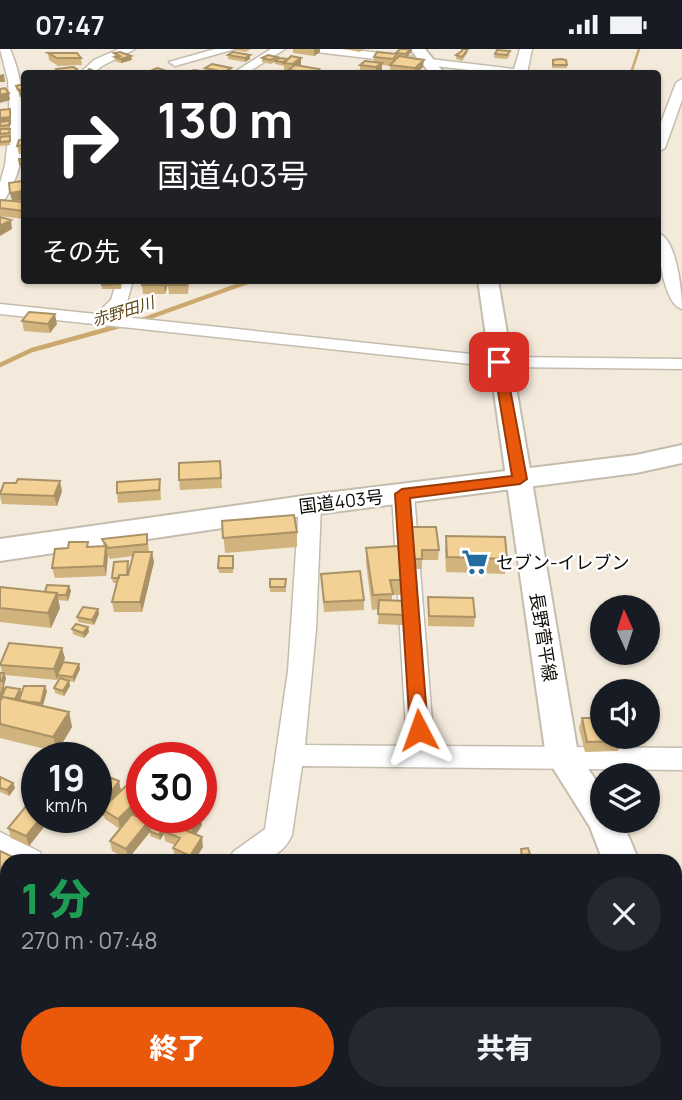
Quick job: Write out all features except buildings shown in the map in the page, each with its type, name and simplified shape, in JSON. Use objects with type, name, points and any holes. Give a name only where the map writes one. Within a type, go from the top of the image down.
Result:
[{"type":"highway","name":"国道403号","points":[[0,550],[310,505],[636,464],[682,454]]},
{"type":"main road","points":[[416,49],[434,69]]},
{"type":"main road","name":"長野菅平線","points":[[489,284],[562,757],[590,799]]},
{"type":"main road","name":"長野菅平線","points":[[609,833],[618,854]]},
{"type":"street","points":[[0,195],[6,187],[14,161],[19,131],[18,95],[4,49]]},
{"type":"street","points":[[90,70],[98,63],[129,49]]},
{"type":"street","points":[[175,62],[229,49]]},
{"type":"street","points":[[244,70],[279,49]]},
{"type":"street","points":[[316,49],[366,61],[456,70]]},
{"type":"street","points":[[521,70],[526,49]]},
{"type":"street","points":[[661,139],[679,85]]},
{"type":"street","points":[[0,104],[18,95]]},
{"type":"street","points":[[0,132],[19,131]]},
{"type":"street","points":[[661,246],[682,304]]},
{"type":"street","points":[[99,320],[119,302],[124,284]]},
{"type":"street","points":[[0,309],[499,362],[682,363]]},
{"type":"street","points":[[402,494],[421,756]]},
{"type":"street","points":[[252,854],[278,835],[291,755],[310,505]]},
{"type":"street","points":[[291,755],[682,759]]},
{"type":"street","points":[[0,844],[18,854]]},
{"type":"waterway","name":"赤野田川","points":[[632,70],[639,49]]},
{"type":"waterway","name":"赤野田川","points":[[139,321],[242,284]]},
{"type":"waterway","name":"赤野田川","points":[[0,365],[32,350],[123,325]]},
{"type":"place","name":"セブン-イレブン","points":[[475,562]]},
{"type":"route","points":[[419,730],[402,494],[520,479],[499,362]]}]
